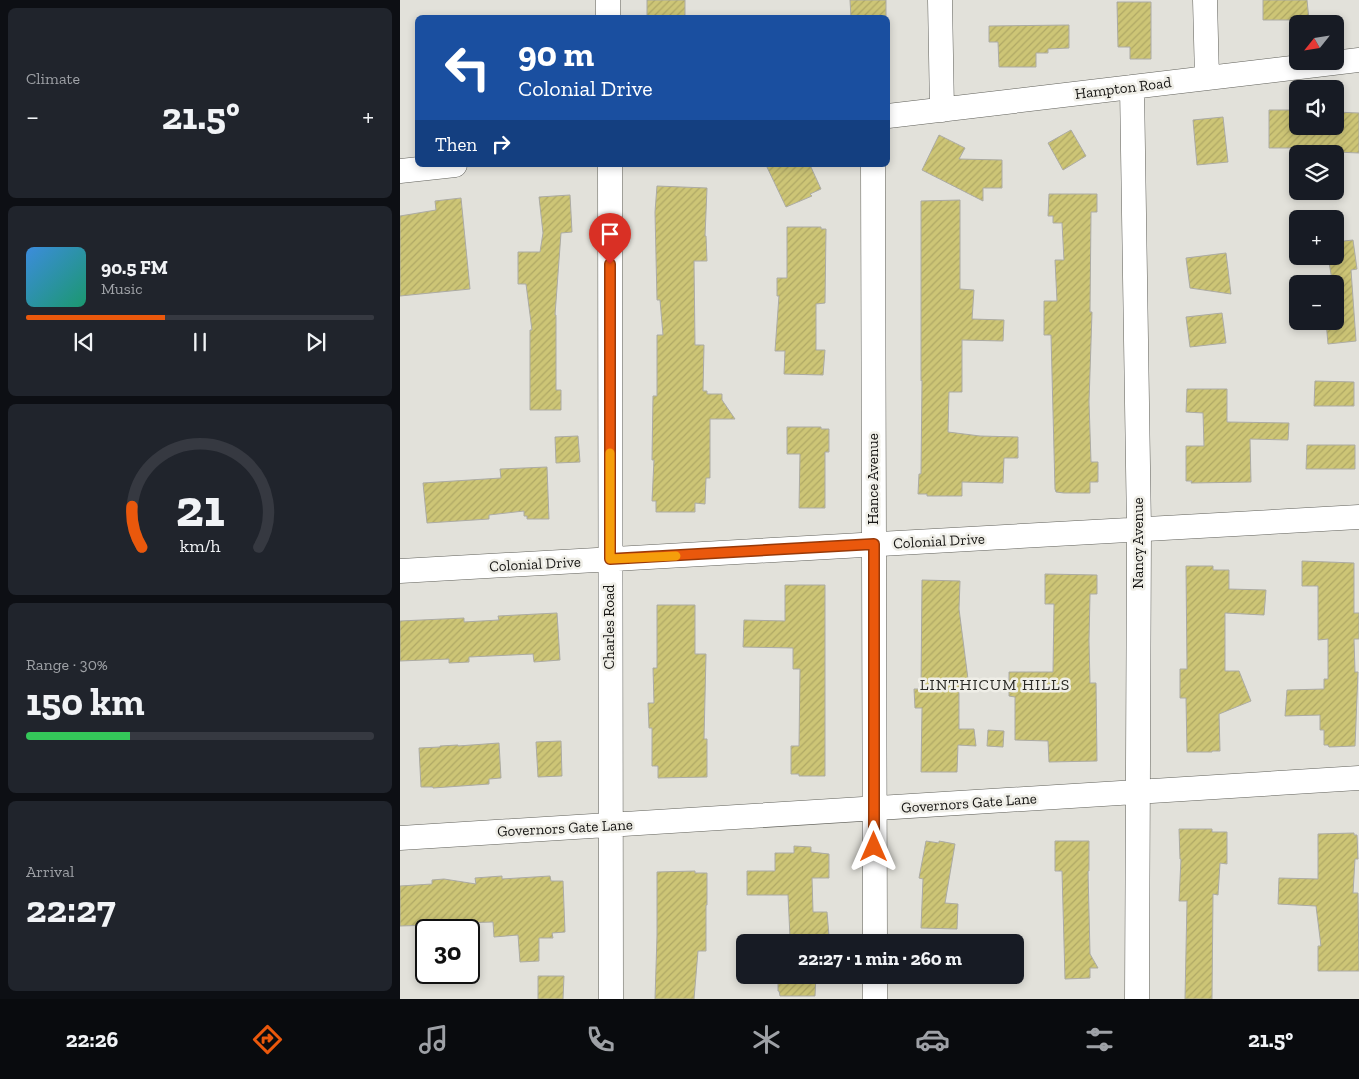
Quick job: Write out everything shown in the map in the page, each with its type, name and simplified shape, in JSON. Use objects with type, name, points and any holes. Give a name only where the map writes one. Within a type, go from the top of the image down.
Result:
[{"type":"street","points":[[608,0],[608,15]]},
{"type":"street","points":[[940,0],[942,110]]},
{"type":"street","points":[[1205,0],[1207,78]]},
{"type":"street","name":"Hampton Road","points":[[890,116],[1359,60]]},
{"type":"street","name":"Nancy Avenue","points":[[1132,87],[1139,529],[1137,999]]},
{"type":"street","points":[[400,171],[437,167]]},
{"type":"street","name":"Charles Road","points":[[610,167],[609,826],[611,999]]},
{"type":"street","name":"Hance Avenue","points":[[872,167],[875,934]]},
{"type":"street","name":"Colonial Drive","points":[[400,571],[1359,517]]},
{"type":"street","name":"Governors Gate Lane","points":[[400,838],[1359,778]]},
{"type":"street","points":[[875,984],[875,999]]},
{"type":"building","points":[[647,0],[685,0],[685,15],[647,15]]},
{"type":"building","points":[[850,0],[886,0],[886,15],[851,15]]},
{"type":"building","points":[[1263,0],[1307,0],[1308,15],[1289,15],[1289,20],[1263,20]]},
{"type":"building","points":[[1117,2],[1151,2],[1151,59],[1130,59],[1130,47],[1118,47]]},
{"type":"building","points":[[1069,25],[1069,48],[1048,49],[1048,53],[1036,53],[1036,67],[999,67],[998,42],[989,42],[989,26]]},
{"type":"building","points":[[1269,110],[1289,110],[1289,135],[1344,135],[1344,112],[1359,113],[1359,153],[1344,152],[1344,145],[1289,145],[1289,148],[1269,148]]},
{"type":"building","points":[[1223,117],[1228,162],[1197,165],[1193,120]]},
{"type":"building","points":[[1071,130],[1086,156],[1063,170],[1048,143]]},
{"type":"building","points":[[939,135],[965,148],[959,159],[1002,160],[1002,188],[983,188],[983,201],[922,170]]},
{"type":"building","points":[[767,167],[811,167],[821,189],[810,194],[812,196],[786,207]]},
{"type":"building","points":[[657,186],[707,188],[705,236],[707,261],[694,261],[695,345],[704,345],[703,391],[707,391],[707,394],[722,394],[722,400],[735,419],[710,419],[710,478],[706,478],[705,504],[695,503],[695,512],[656,512],[656,501],[652,501],[654,460],[652,460],[653,396],[657,396],[657,335],[663,335],[660,300],[657,300],[655,212]]},
{"type":"building","points":[[1049,194],[1097,194],[1097,212],[1091,212],[1090,312],[1092,312],[1089,402],[1091,462],[1098,462],[1098,482],[1090,482],[1090,493],[1064,493],[1056,492],[1055,489],[1051,335],[1044,335],[1044,301],[1057,301],[1055,260],[1064,260],[1062,223],[1053,223],[1053,216],[1048,216]]},
{"type":"building","points":[[570,195],[572,232],[561,233],[555,315],[556,390],[561,390],[561,410],[530,410],[530,330],[532,330],[526,284],[518,284],[518,252],[540,252],[543,233],[539,197]]},
{"type":"building","points":[[461,198],[470,289],[400,296],[400,216],[436,210],[435,201]]},
{"type":"building","points":[[960,200],[960,289],[974,290],[972,319],[1004,320],[1003,341],[962,340],[962,392],[949,392],[948,432],[980,436],[1018,437],[1018,458],[1004,458],[1003,483],[962,482],[962,496],[927,496],[927,494],[918,494],[919,474],[921,474],[922,380],[921,201]]},
{"type":"building","points":[[787,227],[821,227],[821,229],[826,229],[825,303],[816,304],[816,350],[825,350],[823,375],[784,374],[785,351],[775,351],[779,296],[777,296],[777,278],[787,278]]},
{"type":"building","points":[[1353,240],[1357,269],[1351,270],[1356,341],[1328,344],[1327,330],[1344,330],[1344,275],[1331,275],[1330,265],[1344,265],[1344,241]]},
{"type":"building","points":[[1226,253],[1231,294],[1190,288],[1186,258]]},
{"type":"building","points":[[1222,313],[1226,343],[1190,347],[1186,317]]},
{"type":"building","points":[[1315,381],[1354,382],[1354,406],[1314,406]]},
{"type":"building","points":[[1187,389],[1227,389],[1227,422],[1289,423],[1288,440],[1250,439],[1251,482],[1191,483],[1192,481],[1186,481],[1186,446],[1204,446],[1203,413],[1186,412]]},
{"type":"building","points":[[787,427],[821,427],[821,429],[829,429],[829,452],[825,452],[825,508],[799,508],[800,454],[787,454]]},
{"type":"building","points":[[578,436],[580,462],[556,463],[555,437]]},
{"type":"building","points":[[1307,445],[1355,445],[1355,469],[1306,469]]},
{"type":"building","points":[[547,467],[549,519],[527,519],[527,516],[524,516],[524,511],[489,515],[489,519],[427,523],[423,483],[501,478],[500,469]]},
{"type":"building","points":[[1302,561],[1354,563],[1354,613],[1359,613],[1359,639],[1354,639],[1355,672],[1358,672],[1355,746],[1329,747],[1324,745],[1324,730],[1320,730],[1320,715],[1285,716],[1287,690],[1324,689],[1324,679],[1328,679],[1328,639],[1318,640],[1318,586],[1302,586]]},
{"type":"building","points":[[1186,566],[1213,566],[1213,570],[1229,570],[1229,589],[1266,590],[1264,615],[1225,613],[1225,671],[1239,671],[1251,701],[1219,714],[1220,751],[1187,752],[1186,698],[1180,698],[1180,669],[1187,669]]},
{"type":"building","points":[[1045,574],[1097,575],[1097,594],[1090,594],[1089,641],[1090,683],[1096,683],[1097,761],[1049,762],[1048,741],[1015,740],[1015,697],[1009,696],[1009,672],[1053,672],[1054,604],[1045,604]]},
{"type":"building","points":[[922,580],[960,581],[959,609],[969,687],[959,687],[959,729],[974,729],[976,746],[958,745],[957,772],[921,772],[922,708],[915,708],[914,689],[921,689]]},
{"type":"building","points":[[785,585],[825,585],[825,776],[799,776],[799,774],[791,774],[791,746],[799,746],[800,669],[793,669],[793,648],[743,647],[744,620],[785,621]]},
{"type":"building","points":[[657,605],[695,605],[695,654],[706,654],[704,739],[707,739],[707,777],[658,778],[658,766],[652,766],[652,728],[649,728],[648,703],[654,703],[653,668],[657,668]]},
{"type":"building","points":[[557,613],[560,660],[534,662],[533,654],[469,657],[469,662],[449,663],[449,659],[400,661],[400,621],[464,618],[464,622],[499,620],[498,616]]},
{"type":"building","points":[[988,730],[1004,731],[1003,747],[987,746]]},
{"type":"building","points":[[561,741],[562,776],[538,777],[536,742]]},
{"type":"building","points":[[499,743],[501,778],[489,779],[489,784],[433,788],[421,787],[419,748]]},
{"type":"building","points":[[1179,829],[1212,829],[1212,832],[1227,832],[1227,864],[1220,863],[1218,895],[1213,894],[1212,999],[1185,999],[1187,901],[1179,901],[1181,859]]},
{"type":"building","points":[[1354,833],[1354,835],[1357,835],[1358,859],[1355,859],[1353,893],[1358,893],[1359,971],[1318,971],[1318,946],[1321,946],[1316,906],[1278,904],[1279,878],[1318,879],[1318,834]]},
{"type":"building","points":[[926,841],[955,844],[945,903],[958,904],[957,929],[921,928],[923,879],[919,878]]},
{"type":"building","points":[[1055,841],[1089,841],[1090,954],[1098,968],[1090,968],[1090,978],[1065,979],[1062,871],[1055,871]]},
{"type":"building","points":[[794,846],[811,847],[811,852],[829,854],[829,878],[812,878],[813,912],[827,912],[829,934],[790,934],[788,895],[747,895],[747,871],[775,871],[775,853],[794,853]]},
{"type":"building","points":[[695,871],[695,873],[707,873],[707,905],[706,951],[698,951],[694,999],[655,999],[657,872]]},
{"type":"building","points":[[502,876],[502,879],[550,876],[551,881],[563,881],[565,932],[552,933],[553,938],[539,938],[539,961],[520,962],[518,935],[494,937],[493,922],[480,922],[480,919],[415,919],[415,926],[400,926],[400,886],[432,884],[432,880],[444,879],[476,884],[475,878]]},
{"type":"building","points":[[538,976],[564,976],[563,999],[538,999]]},
{"type":"building","points":[[778,984],[816,984],[815,996],[780,996]]},
{"type":"slow traffic","points":[[610,453],[610,559],[676,556]]},
{"type":"district","name":"LINTHICUM HILLS","points":[[995,684]]},
{"type":"route","points":[[610,264],[610,559],[874,544],[874,847]]}]
